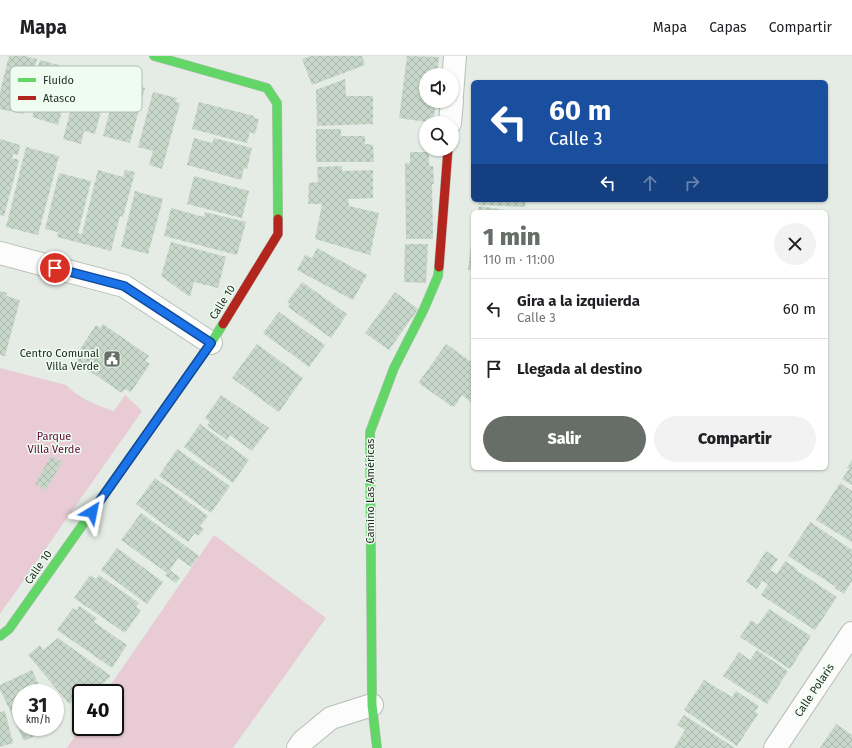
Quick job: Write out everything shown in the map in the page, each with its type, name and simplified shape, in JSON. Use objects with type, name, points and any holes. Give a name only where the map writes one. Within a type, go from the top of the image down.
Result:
[{"type":"street","name":"Calle 10","points":[[0,636],[9,629],[211,343],[278,234],[277,103],[267,88],[154,56]]},
{"type":"street","points":[[454,68],[455,56]]},
{"type":"street","name":"Camino Las Américas","points":[[377,748],[372,705],[370,432],[394,368],[424,309],[438,276],[447,156]]},
{"type":"street","points":[[0,253],[124,286],[211,343]]},
{"type":"street","name":"Calle Polaris","points":[[775,748],[852,632]]},
{"type":"street","points":[[298,748],[303,741],[332,718],[372,705]]},
{"type":"green space","name":"Parque Villa Verde","points":[[0,368],[66,385],[76,394],[94,404],[114,411],[125,395],[142,411],[0,614]]},
{"type":"green space","points":[[214,535],[326,618],[233,748],[67,748],[75,736],[124,736],[124,684],[111,684]]},
{"type":"building","points":[[9,56],[25,56],[37,59],[35,66],[10,66],[10,111],[0,109],[0,92]]},
{"type":"building","points":[[311,56],[362,56],[365,65],[312,85],[302,59]]},
{"type":"building","points":[[407,56],[439,57],[438,68],[419,68],[419,108],[435,108],[434,116],[419,116],[419,121],[399,118]]},
{"type":"building","points":[[40,60],[62,66],[38,66]]},
{"type":"building","points":[[345,79],[346,96],[373,96],[373,124],[317,126],[316,90]]},
{"type":"building","points":[[142,87],[145,88],[142,99]]},
{"type":"building","points":[[153,92],[177,98],[176,102],[180,103],[162,169],[149,165],[153,151],[138,147]]},
{"type":"building","points":[[199,102],[254,116],[254,118],[259,119],[255,134],[250,132],[247,143],[192,129]]},
{"type":"building","points":[[33,112],[61,112],[58,125],[32,117]]},
{"type":"building","points":[[70,112],[101,112],[95,134],[84,131],[81,144],[63,139]]},
{"type":"building","points":[[110,112],[138,112],[130,143],[103,136]]},
{"type":"building","points":[[316,129],[341,129],[341,136],[365,136],[365,144],[373,145],[374,162],[316,162]]},
{"type":"building","points":[[194,138],[212,143],[214,138],[252,148],[247,169],[244,168],[241,180],[187,165]]},
{"type":"building","points":[[0,139],[20,145],[18,155],[13,154],[12,158],[19,160],[4,216],[0,215]]},
{"type":"building","points":[[26,147],[59,156],[38,235],[6,227]]},
{"type":"building","points":[[410,152],[419,152],[419,156],[429,156],[429,166],[433,166],[433,239],[406,239],[405,163],[410,163]]},
{"type":"building","points":[[342,166],[342,171],[373,170],[373,198],[348,199],[349,206],[379,213],[370,255],[315,239],[322,204],[308,204],[309,183],[318,182],[317,167]]},
{"type":"building","points":[[98,170],[123,177],[125,170],[135,172],[123,217],[120,216],[111,251],[57,237],[58,232],[45,229],[59,173],[91,181],[78,233],[82,234]]},
{"type":"building","points":[[194,176],[249,191],[242,218],[187,204]]},
{"type":"building","points":[[135,191],[163,199],[148,254],[121,247]]},
{"type":"building","points":[[479,202],[526,202],[525,207],[478,205]]},
{"type":"building","points":[[479,206],[505,210],[478,210]]},
{"type":"building","points":[[171,208],[204,217],[205,212],[246,222],[237,255],[164,236]]},
{"type":"building","points":[[171,242],[226,257],[218,288],[194,282],[190,297],[161,276]]},
{"type":"building","points":[[405,244],[428,244],[426,283],[404,282]]},
{"type":"building","points":[[471,244],[471,270],[468,270]]},
{"type":"building","points":[[317,248],[367,275],[353,300],[297,270],[305,255],[312,258]]},
{"type":"building","points":[[302,282],[347,314],[331,338],[288,307],[290,304],[287,302]]},
{"type":"building","points":[[0,291],[7,293],[6,296],[20,300],[5,356],[0,355]]},
{"type":"building","points":[[395,292],[418,309],[389,350],[365,333]]},
{"type":"building","points":[[279,312],[325,345],[309,367],[263,333]]},
{"type":"building","name":"Centro Comunal Villa Verde","points":[[103,324],[149,356],[145,361],[150,364],[131,392],[125,389],[122,393],[76,362],[79,357],[76,355],[96,325],[100,328]]},
{"type":"building","points":[[257,344],[303,378],[279,412],[232,378]]},
{"type":"building","points":[[446,344],[471,362],[471,402],[462,395],[454,407],[452,405],[451,406],[419,382]]},
{"type":"building","points":[[221,395],[269,428],[252,451],[230,435],[227,440],[207,426],[210,422],[205,418]]},
{"type":"building","points":[[200,424],[249,460],[233,483],[184,447]]},
{"type":"building","points":[[177,449],[230,486],[211,513],[159,476]]},
{"type":"building","points":[[51,456],[62,462],[46,490],[35,484]]},
{"type":"building","points":[[852,460],[852,485],[842,479],[849,469],[847,468]]},
{"type":"building","points":[[155,478],[208,516],[200,526],[204,529],[198,536],[195,533],[188,542],[136,504]]},
{"type":"building","points":[[840,483],[852,491],[852,542],[816,520]]},
{"type":"building","points":[[141,513],[199,556],[191,567],[178,558],[170,570],[180,578],[176,583],[165,575],[167,573],[121,540]]},
{"type":"building","points":[[810,522],[852,550],[852,581],[844,594],[835,588],[836,587],[788,556]]},
{"type":"building","points":[[117,548],[163,582],[147,604],[101,570]]},
{"type":"building","points":[[766,551],[778,559],[770,570],[777,574],[785,561],[837,597],[815,630],[761,595],[768,584],[762,581],[757,589],[746,582]]},
{"type":"building","points":[[90,575],[96,579],[99,575],[139,603],[136,607],[141,610],[125,633],[74,598]]},
{"type":"building","points":[[79,606],[97,618],[94,622],[127,645],[112,668],[57,630],[73,608],[77,610]]},
{"type":"building","points":[[769,609],[811,636],[790,669],[740,637],[751,620],[758,625]]},
{"type":"building","points":[[58,638],[111,676],[103,684],[72,684],[72,701],[69,704],[64,698],[64,684],[52,684],[28,655],[40,645],[43,650]]},
{"type":"building","points":[[757,650],[788,671],[767,704],[723,676],[739,652],[750,660]]},
{"type":"building","points":[[32,670],[39,684],[12,684],[12,715],[0,689],[0,685]]},
{"type":"building","points":[[704,680],[732,697],[736,691],[759,706],[755,711],[758,714],[737,746],[684,710]]},
{"type":"building","points":[[5,711],[13,743],[0,747],[0,712]]},
{"type":"building","points":[[684,715],[735,748],[674,748],[685,730],[677,725]]},
{"type":"building","points":[[836,724],[852,735],[852,748],[820,748]]},
{"type":"building","points":[[22,736],[34,736],[24,741]]},
{"type":"traffic: fast","points":[[154,56],[267,88],[277,103],[278,219]]},
{"type":"traffic: fast","points":[[377,748],[372,705],[370,432],[394,368],[424,309],[438,276],[439,267]]},
{"type":"traffic: fast","points":[[0,636],[9,629],[223,324]]},
{"type":"traffic: jam","points":[[439,267],[447,156]]},
{"type":"traffic: jam","points":[[223,324],[278,234],[278,219]]},
{"type":"place","name":"Centro Comunal Villa Verde","points":[[112,359]]},
{"type":"route","points":[[55,268],[124,286],[211,343],[92,512]]}]
